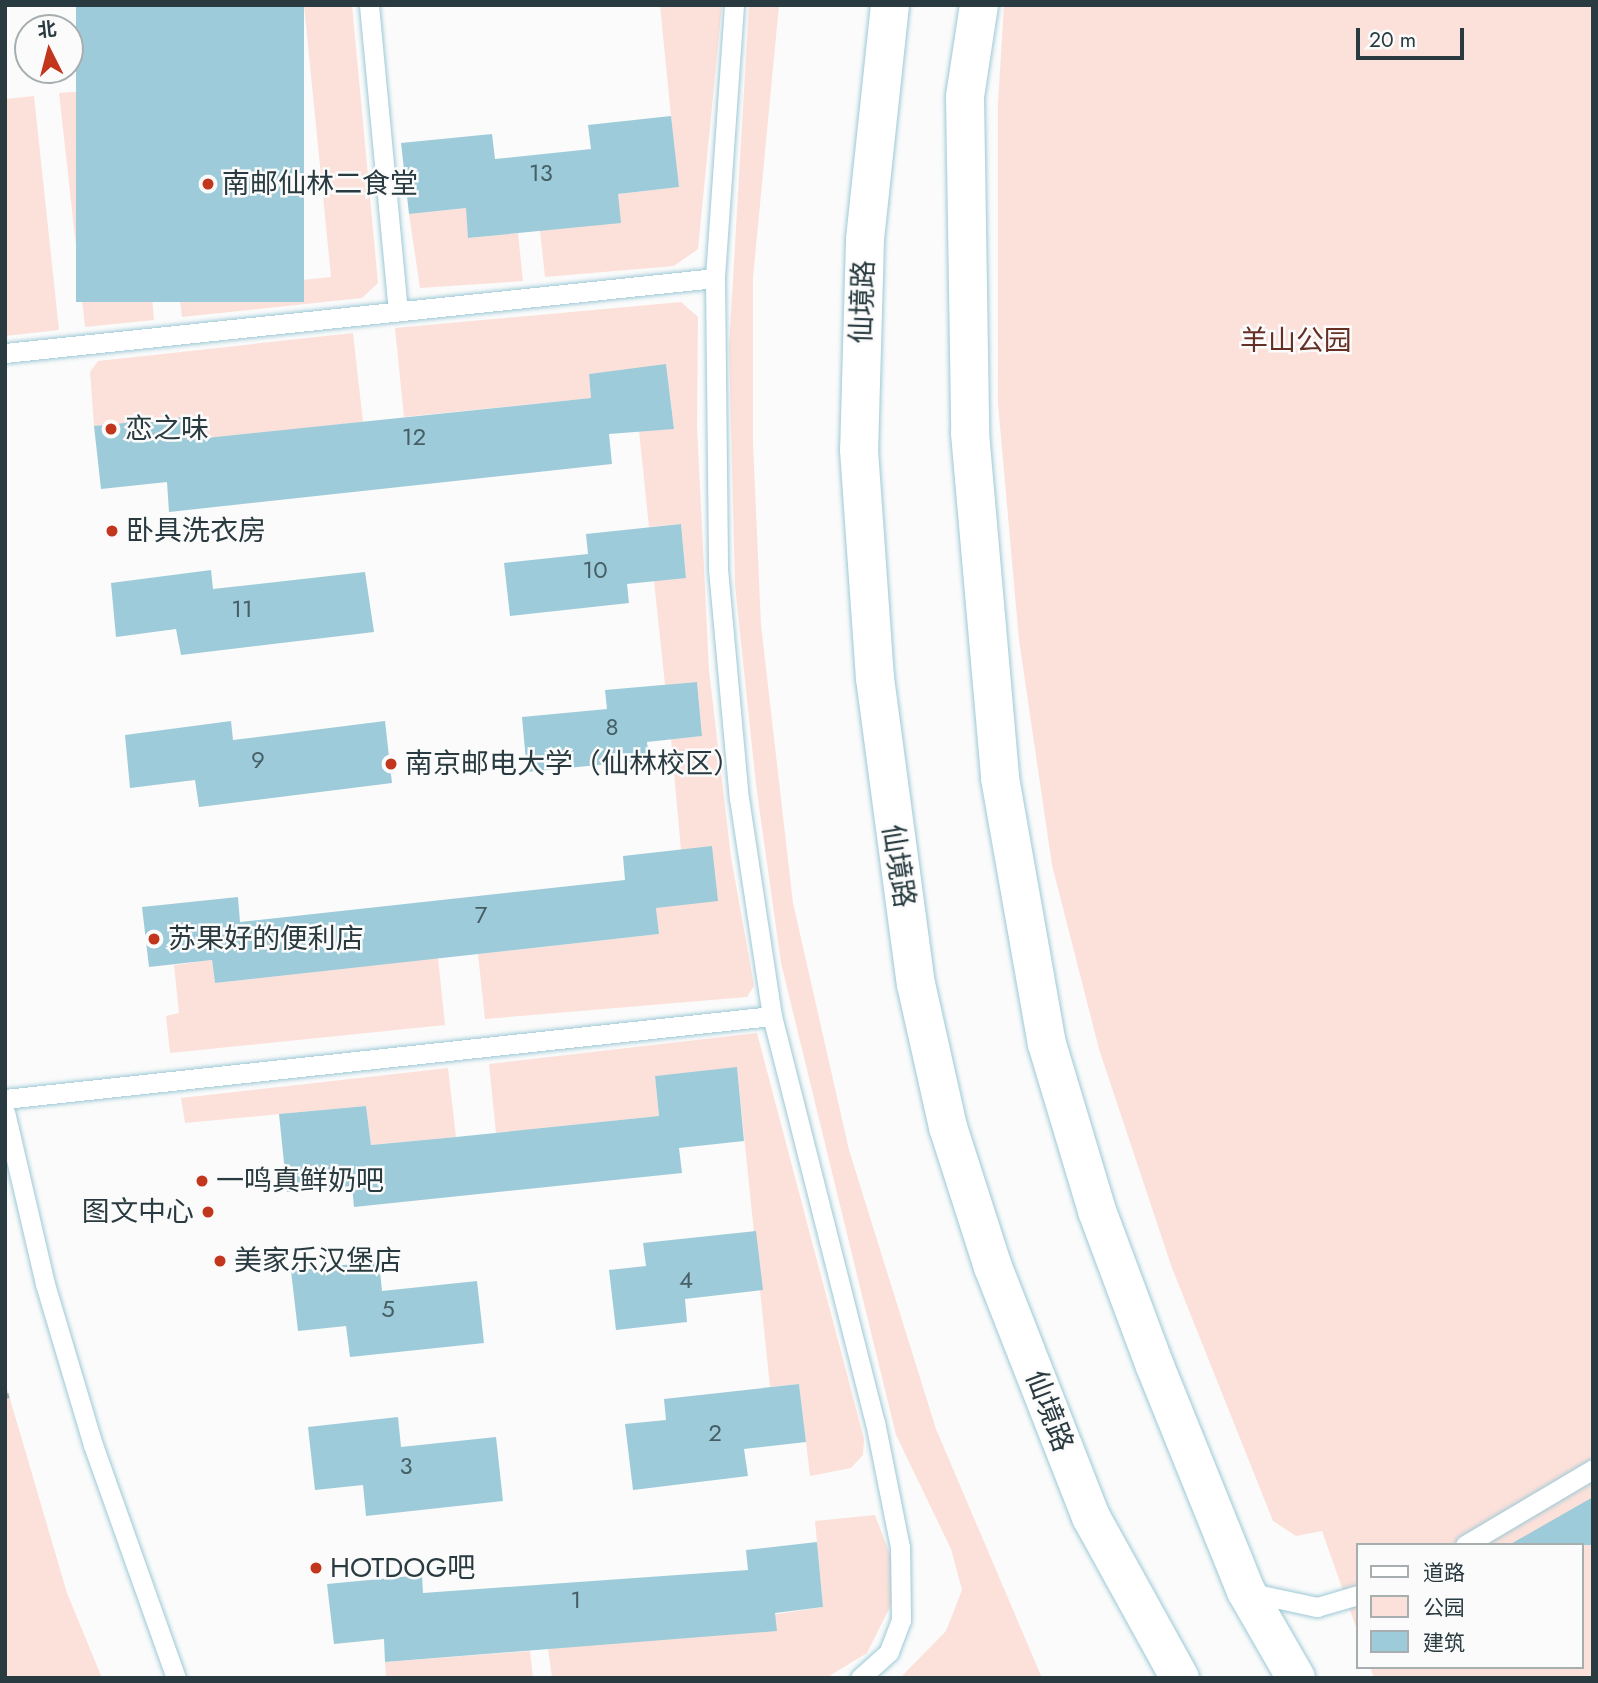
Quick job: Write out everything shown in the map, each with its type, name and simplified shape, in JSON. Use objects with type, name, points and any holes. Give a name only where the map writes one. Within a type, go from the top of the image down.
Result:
[{"type":"main road","name":"仙境路","points":[[890,5],[864,240],[859,450],[874,678],[916,984],[948,1126],[993,1268],[1091,1517],[1180,1678]]},
{"type":"main road","points":[[979,5],[965,97],[964,266],[970,433],[1000,778],[1047,1044],[1097,1211],[1246,1591],[1296,1678]]},
{"type":"lane","points":[[369,5],[398,310]]},
{"type":"lane","points":[[734,5],[715,278],[712,426],[720,596],[739,798],[772,1016],[875,1422],[900,1547],[901,1620],[888,1652],[860,1678]]},
{"type":"lane","points":[[5,353],[715,278]]},
{"type":"lane","points":[[5,1099],[772,1016]]},
{"type":"lane","points":[[5,1112],[45,1284],[93,1445],[176,1678]]},
{"type":"lane","points":[[1468,1543],[1593,1469]]},
{"type":"lane","points":[[1246,1591],[1317,1607],[1356,1596]]},
{"type":"green space","points":[[304,5],[352,5],[378,283],[362,298],[182,317],[179,293],[331,277]]},
{"type":"green space","points":[[660,5],[722,5],[698,249],[674,266],[545,277],[540,231],[618,194],[678,187]]},
{"type":"green space","points":[[749,5],[779,5],[753,278],[753,443],[761,625],[793,903],[849,1150],[936,1429],[1042,1678],[900,1678],[946,1631],[962,1590],[951,1549],[896,1435],[781,963],[756,785],[735,585],[729,347]]},
{"type":"green space","name":"羊山公园","points":[[1004,5],[1593,5],[1593,1678],[1374,1678],[1371,1669],[1584,1669],[1584,1543],[1356,1543],[1356,1627],[1322,1531],[1296,1536],[1273,1521],[1172,1268],[1099,1049],[1052,865],[1019,640],[998,404],[998,103]]},
{"type":"green space","points":[[85,91],[106,300],[152,296],[154,320],[85,327],[59,93]]},
{"type":"green space","points":[[34,96],[59,330],[5,336],[5,99]]},
{"type":"green space","points":[[466,208],[469,238],[518,233],[523,281],[420,288],[409,214]]},
{"type":"green space","points":[[681,302],[698,317],[697,426],[709,670],[731,857],[754,986],[747,997],[485,1019],[478,954],[659,934],[656,908],[681,850],[671,739],[702,736],[697,682],[665,685],[654,581],[686,577],[681,524],[649,527],[639,431],[674,428],[666,365],[589,374],[591,398],[404,417],[395,328]]},
{"type":"green space","points":[[353,333],[363,422],[187,440],[185,418],[94,426],[90,372],[98,361]]},
{"type":"green space","points":[[438,958],[445,1025],[170,1053],[166,1016],[179,1013],[174,965],[212,960],[215,983]]},
{"type":"green space","points":[[757,1033],[864,1439],[863,1455],[851,1468],[810,1476],[799,1384],[770,1387],[737,1068],[655,1076],[659,1116],[496,1133],[489,1064]]},
{"type":"green space","points":[[448,1068],[456,1137],[371,1145],[366,1106],[185,1123],[181,1098]]},
{"type":"green space","points":[[5,1382],[67,1593],[102,1678],[5,1678]]},
{"type":"green space","points":[[875,1515],[894,1565],[893,1601],[867,1653],[826,1678],[552,1678],[548,1649],[823,1607],[815,1521]]},
{"type":"green space","points":[[530,1651],[533,1678],[386,1678],[385,1662]]},
{"type":"building","name":"南邮仙林二食堂","points":[[76,5],[304,5],[304,302],[76,302],[76,84],[84,84],[84,14],[76,14]]},
{"type":"building","points":[[671,116],[679,187],[618,194],[621,223],[468,238],[466,208],[409,214],[401,143],[492,134],[495,159],[591,149],[588,125]]},
{"type":"building","points":[[666,364],[674,429],[609,434],[612,464],[169,512],[167,482],[101,489],[94,426],[185,417],[187,440],[591,398],[589,374]]},
{"type":"building","points":[[681,524],[686,578],[627,584],[629,603],[510,616],[504,563],[588,554],[586,534]]},
{"type":"building","points":[[211,570],[213,589],[365,572],[374,632],[181,655],[176,629],[116,637],[111,583]]},
{"type":"building","points":[[697,682],[702,736],[647,742],[649,760],[527,772],[522,717],[607,709],[605,690]]},
{"type":"building","points":[[231,721],[233,740],[385,721],[392,783],[199,807],[195,780],[130,788],[125,735]]},
{"type":"building","points":[[712,846],[718,901],[656,908],[659,934],[215,983],[212,960],[149,967],[142,907],[238,897],[240,922],[625,880],[623,856]]},
{"type":"building","points":[[737,1067],[744,1141],[679,1148],[682,1173],[354,1207],[352,1186],[287,1192],[279,1114],[366,1106],[371,1145],[456,1137],[659,1116],[655,1076]]},
{"type":"building","points":[[756,1231],[763,1290],[685,1299],[687,1322],[616,1330],[609,1270],[646,1266],[643,1243]]},
{"type":"building","points":[[379,1261],[382,1291],[477,1281],[484,1343],[350,1357],[346,1326],[298,1331],[291,1271]]},
{"type":"building","points":[[799,1384],[806,1442],[744,1449],[748,1476],[633,1490],[625,1424],[666,1420],[664,1399]]},
{"type":"building","points":[[398,1417],[401,1447],[496,1437],[503,1501],[366,1516],[363,1485],[315,1490],[308,1427]]},
{"type":"building","points":[[1593,1497],[1593,1545],[1512,1543]]},
{"type":"building","points":[[817,1542],[823,1607],[775,1613],[777,1631],[385,1662],[384,1639],[334,1644],[327,1584],[422,1575],[423,1593],[748,1570],[746,1550]]},
{"type":"place","name":"南邮仙林二食堂","points":[[208,184]]},
{"type":"place","name":"恋之味","points":[[111,429]]},
{"type":"place","name":"卧具洗衣房","points":[[112,531]]},
{"type":"place","name":"南京邮电大学（仙林校区）","points":[[391,764]]},
{"type":"place","name":"苏果好的便利店","points":[[154,939]]},
{"type":"place","name":"一鸣真鲜奶吧","points":[[202,1181]]},
{"type":"place","name":"图文中心","points":[[208,1212]]},
{"type":"place","name":"美家乐汉堡店","points":[[220,1261]]},
{"type":"place","name":"HOTDOG吧","points":[[316,1568]]}]
